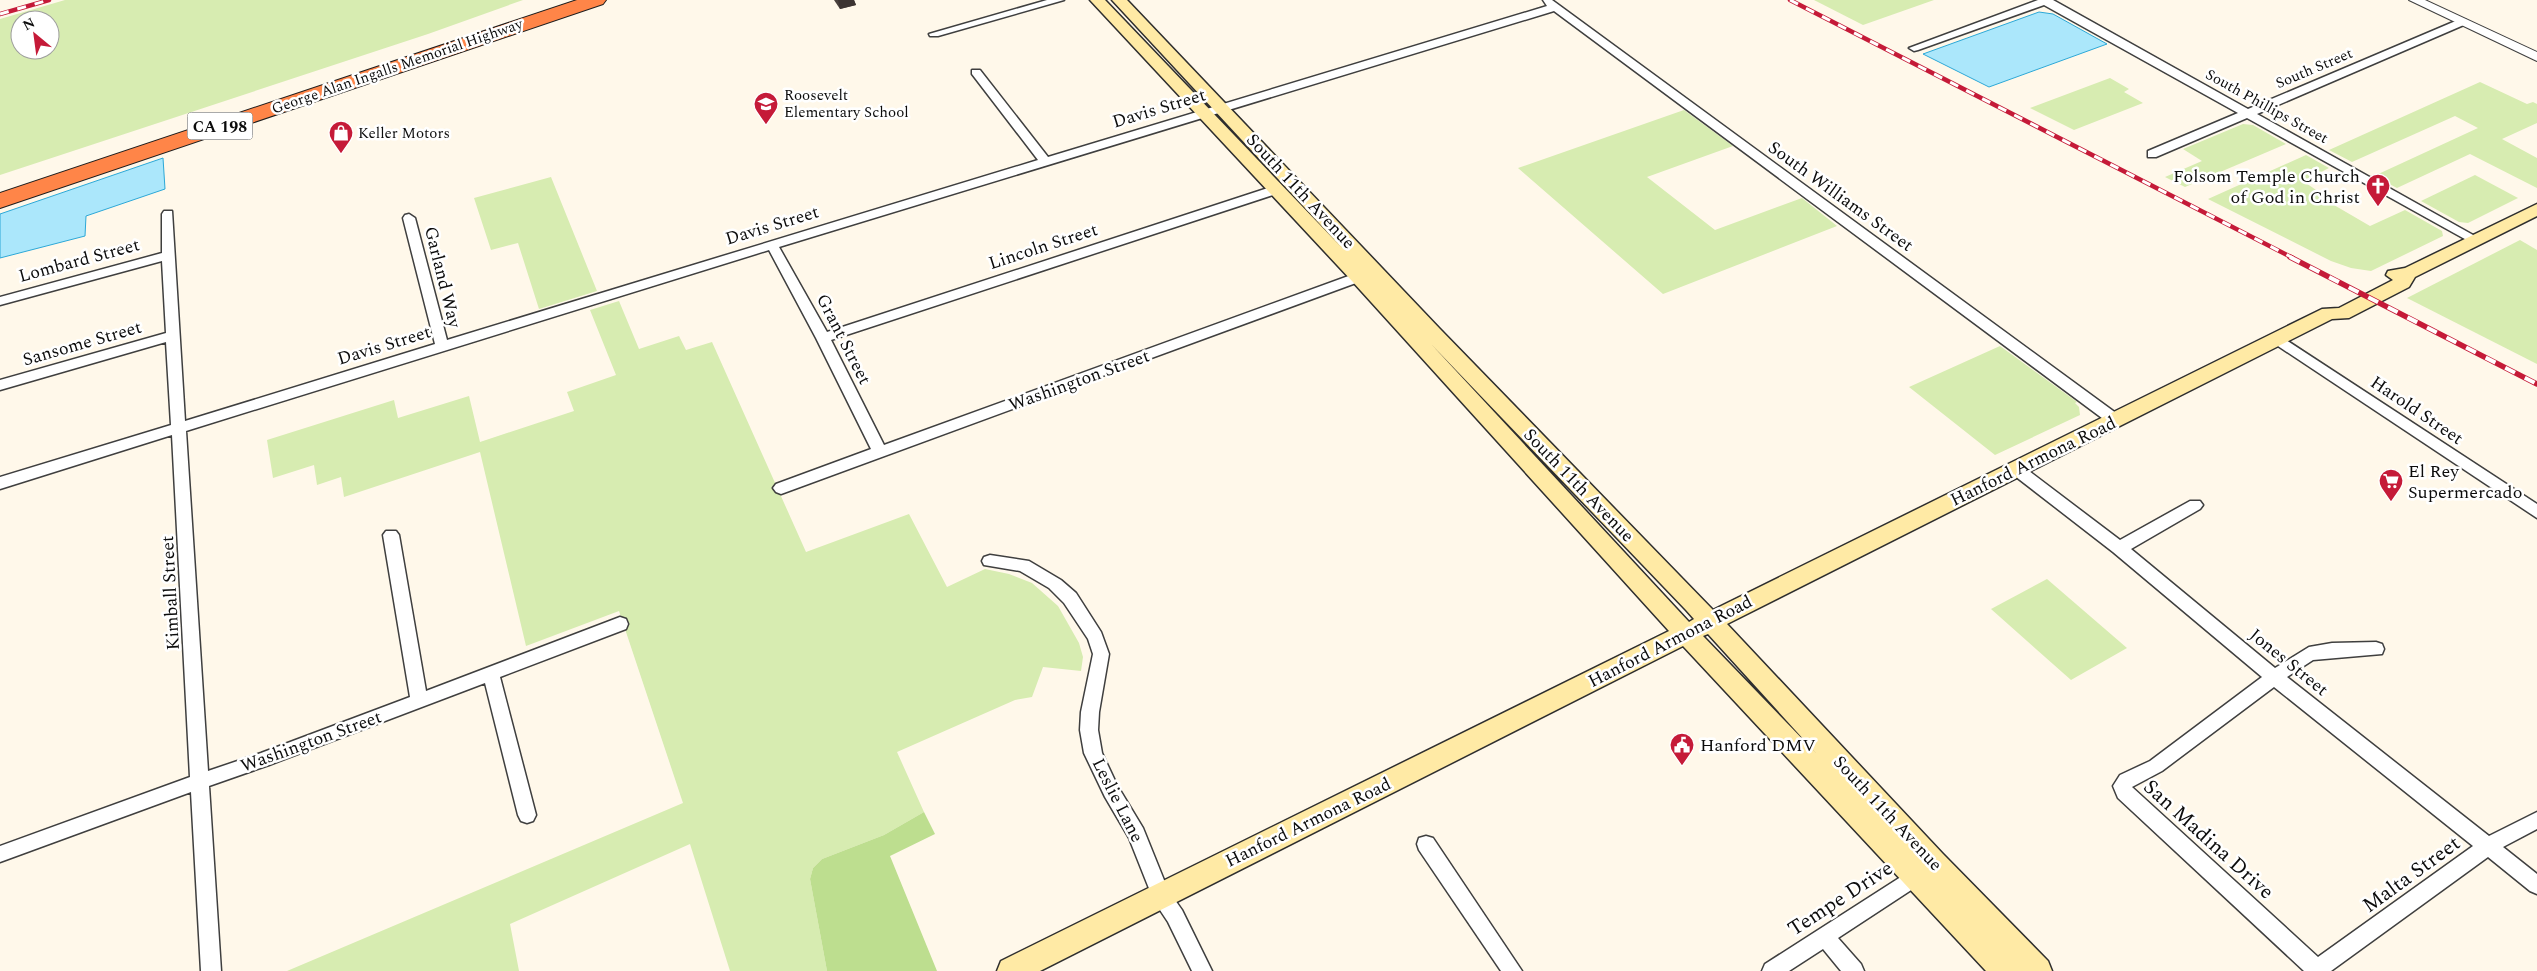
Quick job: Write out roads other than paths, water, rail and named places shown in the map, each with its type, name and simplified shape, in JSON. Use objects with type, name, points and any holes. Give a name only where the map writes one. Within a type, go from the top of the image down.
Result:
[{"type":"highway","points":[[434,49],[551,0]]},
{"type":"highway","name":"George Alan Ingalls Memorial Highway","points":[[0,201],[434,49],[563,0]]},
{"type":"highway","name":"George Alan Ingalls Memorial Highway","points":[[0,190],[434,49],[596,0]]},
{"type":"highway","points":[[434,49],[617,0]]},
{"type":"main road","name":"South 11th Avenue","points":[[1097,0],[1275,190],[1368,274],[1710,621],[1925,870],[2005,971]]},
{"type":"main road","name":"South 11th Avenue","points":[[1119,0],[1222,108],[1685,633],[1925,870],[2038,971]]},
{"type":"main road","name":"Hanford Armona Road","points":[[1011,971],[2329,313],[2342,314],[2402,283],[2409,273],[2537,209]]},
{"type":"street","points":[[934,34],[1059,0]]},
{"type":"street","points":[[1914,48],[2045,0]]},
{"type":"street","name":"South Phillips Street","points":[[2045,0],[2476,240]]},
{"type":"street","points":[[2414,0],[2537,57]]},
{"type":"street","name":"Davis Street","points":[[0,483],[1203,114],[1551,4]]},
{"type":"street","name":"South Williams Street","points":[[1551,4],[2115,420]]},
{"type":"street","name":"South Street","points":[[2152,154],[2462,22]]},
{"type":"street","points":[[976,72],[1046,162]]},
{"type":"street","name":"Lincoln Street","points":[[823,338],[1275,190]]},
{"type":"street","name":"Kimball Street","points":[[168,214],[168,255],[180,428],[211,971]]},
{"type":"street","name":"Garland Way","points":[[409,218],[442,346]]},
{"type":"street","name":"Grant Street","points":[[772,245],[823,338],[880,452]]},
{"type":"street","name":"Lombard Street","points":[[0,300],[168,255]]},
{"type":"street","name":"Washington Street","points":[[781,488],[1368,274]]},
{"type":"street","name":"Sansome Street","points":[[0,385],[173,336]]},
{"type":"street","name":"Harold Street","points":[[2277,339],[2537,512]]},
{"type":"street","name":"Jones Street","points":[[2016,469],[2119,548],[2274,678],[2537,885]]},
{"type":"street","points":[[2119,548],[2195,505]]},
{"type":"street","points":[[391,535],[419,701]]},
{"type":"street","name":"Leslie Lane","points":[[990,561],[1023,565],[1055,584],[1070,598],[1095,637],[1101,654],[1090,712],[1089,730],[1094,754],[1111,791],[1137,834],[1161,895],[1175,916],[1202,971]]},
{"type":"street","name":"Washington Street","points":[[0,854],[263,760],[620,624]]},
{"type":"street","points":[[2274,678],[2309,654],[2332,650],[2376,649]]},
{"type":"street","points":[[491,674],[527,815]]},
{"type":"street","name":"San Madina Drive","points":[[2274,678],[2156,766],[2126,781],[2122,786],[2124,792],[2173,839],[2316,970]]},
{"type":"street","name":"Malta Street","points":[[2316,970],[2488,846],[2537,820]]},
{"type":"street","points":[[1426,844],[1512,971]]},
{"type":"street","name":"Tempe Drive","points":[[1772,971],[1925,870]]},
{"type":"street","points":[[1824,936],[1854,971]]},
{"type":"water","points":[[2039,12],[2053,14],[2107,44],[1989,87],[1923,54]]},
{"type":"water","points":[[163,158],[165,189],[86,216],[85,236],[0,258],[0,214]]},
{"type":"railway","points":[[0,14],[49,0]]},
{"type":"railway","points":[[1790,0],[2293,258]]},
{"type":"railway","points":[[2290,257],[2537,384]]},
{"type":"place","name":"Roosevelt Elementary School","points":[[766,125]]},
{"type":"place","name":"Keller Motors","points":[[341,154]]},
{"type":"place","name":"Folsom Temple Church of God in Christ","points":[[2378,207]]},
{"type":"place","name":"El Rey Supermercado","points":[[2391,502]]},
{"type":"place","name":"Hanford DMV","points":[[1682,766]]}]
